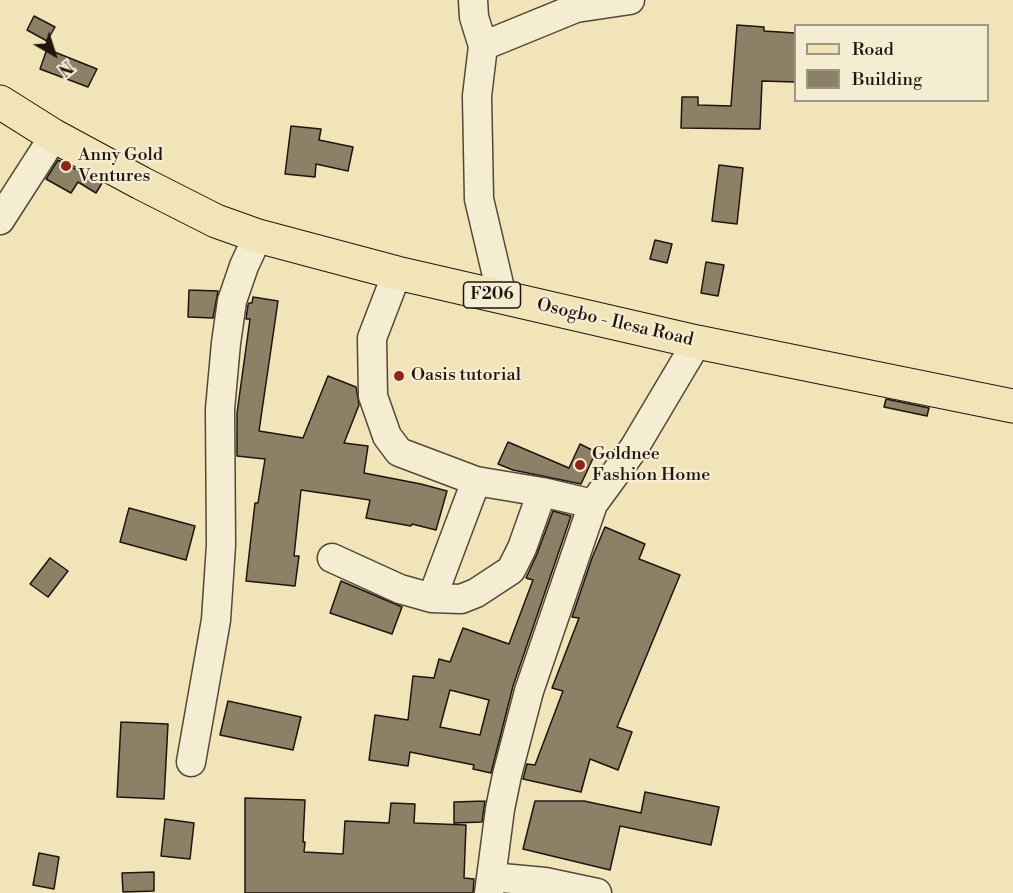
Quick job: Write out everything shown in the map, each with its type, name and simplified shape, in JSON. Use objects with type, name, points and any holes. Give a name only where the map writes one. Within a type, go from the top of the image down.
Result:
[{"type":"main road","name":"Osogbo - Ilesa Road","points":[[0,102],[54,136],[141,183],[216,221],[258,236],[397,273],[697,342],[1013,406]]},
{"type":"street","points":[[473,0],[474,17],[483,46],[477,96],[479,199],[502,297]]},
{"type":"street","points":[[483,46],[576,8],[630,0]]},
{"type":"street","points":[[0,220],[54,136]]},
{"type":"street","points":[[191,762],[216,620],[221,544],[220,409],[226,343],[232,301],[244,266],[258,236]]},
{"type":"street","points":[[397,273],[372,338],[373,396],[381,423],[399,452],[476,481],[542,492],[593,504]]},
{"type":"street","points":[[597,893],[545,882],[490,885],[507,775],[529,691],[593,504],[634,448],[697,342]]},
{"type":"street","points":[[432,598],[476,481]]},
{"type":"street","points":[[332,558],[400,589],[432,598],[461,599],[476,593],[511,570],[522,548],[542,492]]},
{"type":"building","points":[[34,16],[55,27],[47,41],[27,30]]},
{"type":"building","points":[[737,25],[764,27],[764,31],[794,33],[794,82],[762,81],[760,129],[681,128],[682,97],[698,97],[698,105],[731,106]]},
{"type":"building","points":[[47,49],[97,69],[88,87],[40,69]]},
{"type":"building","points":[[291,126],[321,129],[319,140],[353,147],[348,171],[316,164],[315,177],[285,174]]},
{"type":"building","name":"Anny Gold Ventures","points":[[58,160],[102,183],[96,193],[78,182],[71,193],[46,179]]},
{"type":"building","points":[[719,165],[743,168],[737,224],[712,221]]},
{"type":"building","points":[[655,240],[672,244],[667,263],[650,259]]},
{"type":"building","points":[[706,262],[724,265],[718,296],[701,293]]},
{"type":"building","points":[[189,290],[218,291],[213,318],[188,317]]},
{"type":"building","points":[[253,297],[278,301],[259,431],[303,438],[328,376],[356,387],[359,405],[344,443],[368,446],[364,473],[447,491],[436,530],[412,524],[411,526],[366,518],[370,500],[301,490],[294,556],[299,556],[295,586],[246,581],[255,503],[258,503],[265,459],[237,456],[237,413],[250,319],[246,319],[248,305],[252,303]]},
{"type":"building","points":[[886,399],[929,408],[927,416],[884,407]]},
{"type":"building","points":[[508,442],[569,468],[580,444],[596,452],[581,484],[513,470],[498,464]]},
{"type":"building","points":[[129,508],[195,526],[186,560],[120,542]]},
{"type":"building","points":[[553,511],[571,516],[513,686],[491,773],[473,769],[474,765],[410,752],[408,766],[369,760],[375,715],[408,720],[413,676],[434,678],[439,659],[450,662],[463,628],[509,644],[533,580],[526,578]],"holes":[[[450,690],[489,700],[480,735],[440,727]]]},
{"type":"building","points":[[605,527],[645,544],[639,559],[680,575],[617,727],[632,732],[618,770],[590,759],[581,792],[523,779],[527,764],[535,765],[563,691],[552,688],[579,618],[572,617]]},
{"type":"building","points":[[50,558],[68,571],[48,597],[30,584]]},
{"type":"building","points":[[341,581],[402,607],[392,634],[330,613]]},
{"type":"building","points":[[228,701],[301,717],[293,750],[220,735]]},
{"type":"building","points":[[121,722],[168,724],[164,799],[117,797]]},
{"type":"building","points":[[645,792],[719,807],[711,845],[620,826],[610,870],[523,849],[535,801],[584,801],[641,813]]},
{"type":"building","points":[[245,798],[305,800],[304,852],[343,854],[345,821],[389,823],[391,803],[415,804],[414,823],[466,825],[464,878],[474,879],[473,893],[245,893]]},
{"type":"building","points":[[485,801],[482,822],[454,823],[454,802]]},
{"type":"building","points":[[165,819],[194,823],[190,859],[161,856]]},
{"type":"building","points":[[39,853],[59,857],[54,889],[33,885]]},
{"type":"building","points":[[154,872],[154,891],[123,892],[122,873]]},
{"type":"place","name":"Anny Gold Ventures","points":[[66,166]]},
{"type":"place","name":"Oasis tutorial","points":[[399,376]]},
{"type":"place","name":"Goldnee Fashion Home","points":[[580,465]]}]
